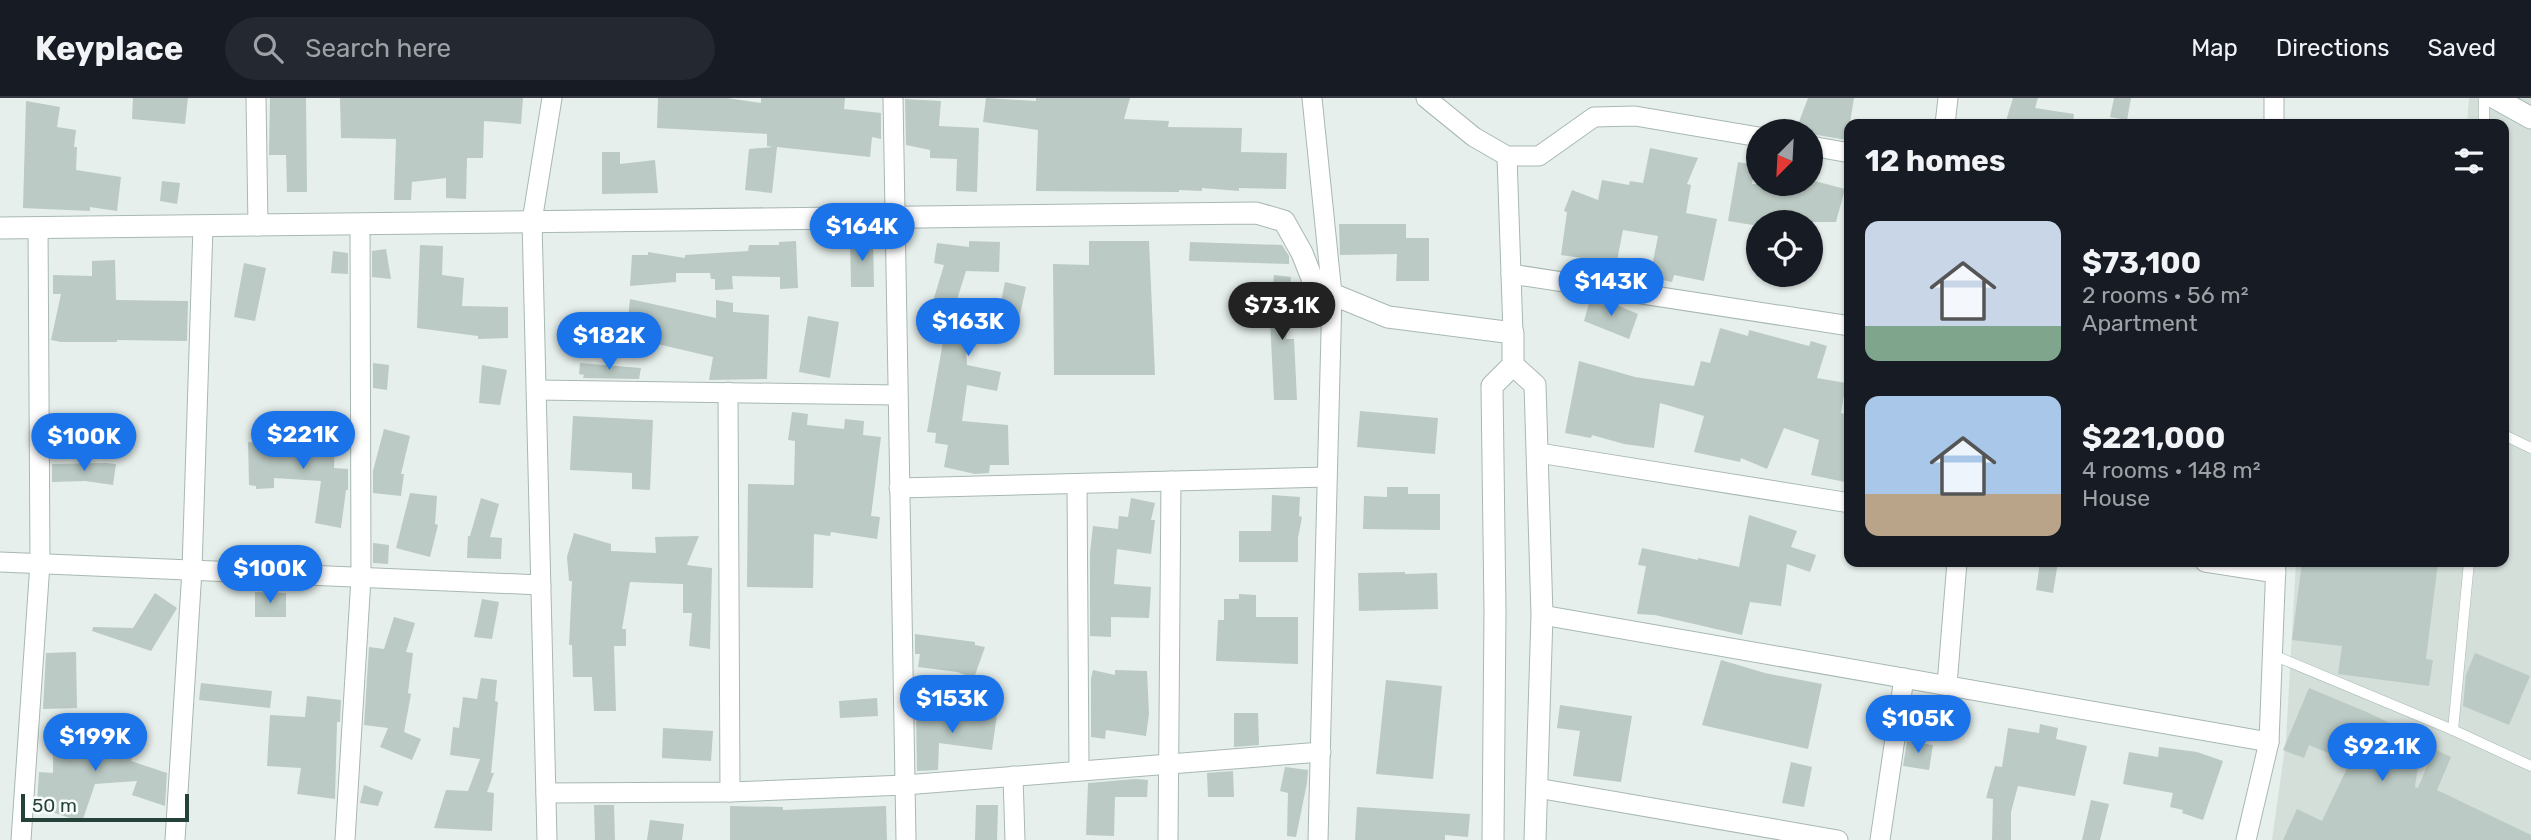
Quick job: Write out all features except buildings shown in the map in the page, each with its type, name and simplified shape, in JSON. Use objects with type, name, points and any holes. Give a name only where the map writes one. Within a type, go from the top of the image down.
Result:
[{"type":"street","points":[[256,98],[258,226]]},
{"type":"street","points":[[547,840],[532,222],[552,98]]},
{"type":"street","points":[[892,98],[906,840]]},
{"type":"street","points":[[1312,98],[1332,294],[1318,840]]},
{"type":"street","points":[[1426,98],[1474,136],[1507,156],[1539,156],[1594,117],[1635,116],[1746,135]]},
{"type":"street","points":[[1946,119],[1948,98]]},
{"type":"street","points":[[2274,98],[2274,119]]},
{"type":"street","points":[[2495,98],[2531,118]]},
{"type":"street","points":[[1824,148],[1844,152]]},
{"type":"street","points":[[1493,840],[1495,611],[1492,387],[1513,365],[1507,156]]},
{"type":"street","points":[[0,228],[1256,213],[1284,221],[1302,253],[1313,281],[1332,294],[1388,317],[1513,333]]},
{"type":"street","points":[[345,840],[361,578],[360,224]]},
{"type":"street","points":[[175,840],[192,570],[203,226]]},
{"type":"street","points":[[21,840],[40,563],[38,228]]},
{"type":"street","points":[[1511,274],[1844,325]]},
{"type":"street","points":[[1513,365],[1535,385],[1539,453],[1542,615],[1535,840]]},
{"type":"street","points":[[537,390],[897,394]]},
{"type":"street","points":[[728,392],[730,792]]},
{"type":"street","points":[[1539,453],[1844,502]]},
{"type":"street","points":[[899,488],[1327,477]]},
{"type":"street","points":[[1168,840],[1171,481]]},
{"type":"street","points":[[1076,484],[1079,769]]},
{"type":"street","points":[[0,562],[541,585]]},
{"type":"street","points":[[1947,685],[1957,567]]},
{"type":"street","points":[[2246,840],[2269,742],[2276,568]]},
{"type":"street","points":[[1542,615],[2269,742]]},
{"type":"street","points":[[1880,840],[1904,678]]},
{"type":"street","points":[[546,793],[730,792],[905,785],[1079,769],[1321,752]]},
{"type":"street","points":[[1013,776],[1014,840]]},
{"type":"street","points":[[1536,788],[1838,840]]},
{"type":"lane","points":[[2484,98],[2484,119]]},
{"type":"lane","points":[[2509,437],[2531,448]]},
{"type":"lane","points":[[2453,730],[2469,567]]},
{"type":"lane","points":[[2273,655],[2453,730],[2531,766]]},
{"type":"shaded area","points":[[2469,98],[2531,98],[2531,840],[2272,840],[2286,740],[2296,567],[2509,567],[2509,119],[2467,119]]}]
